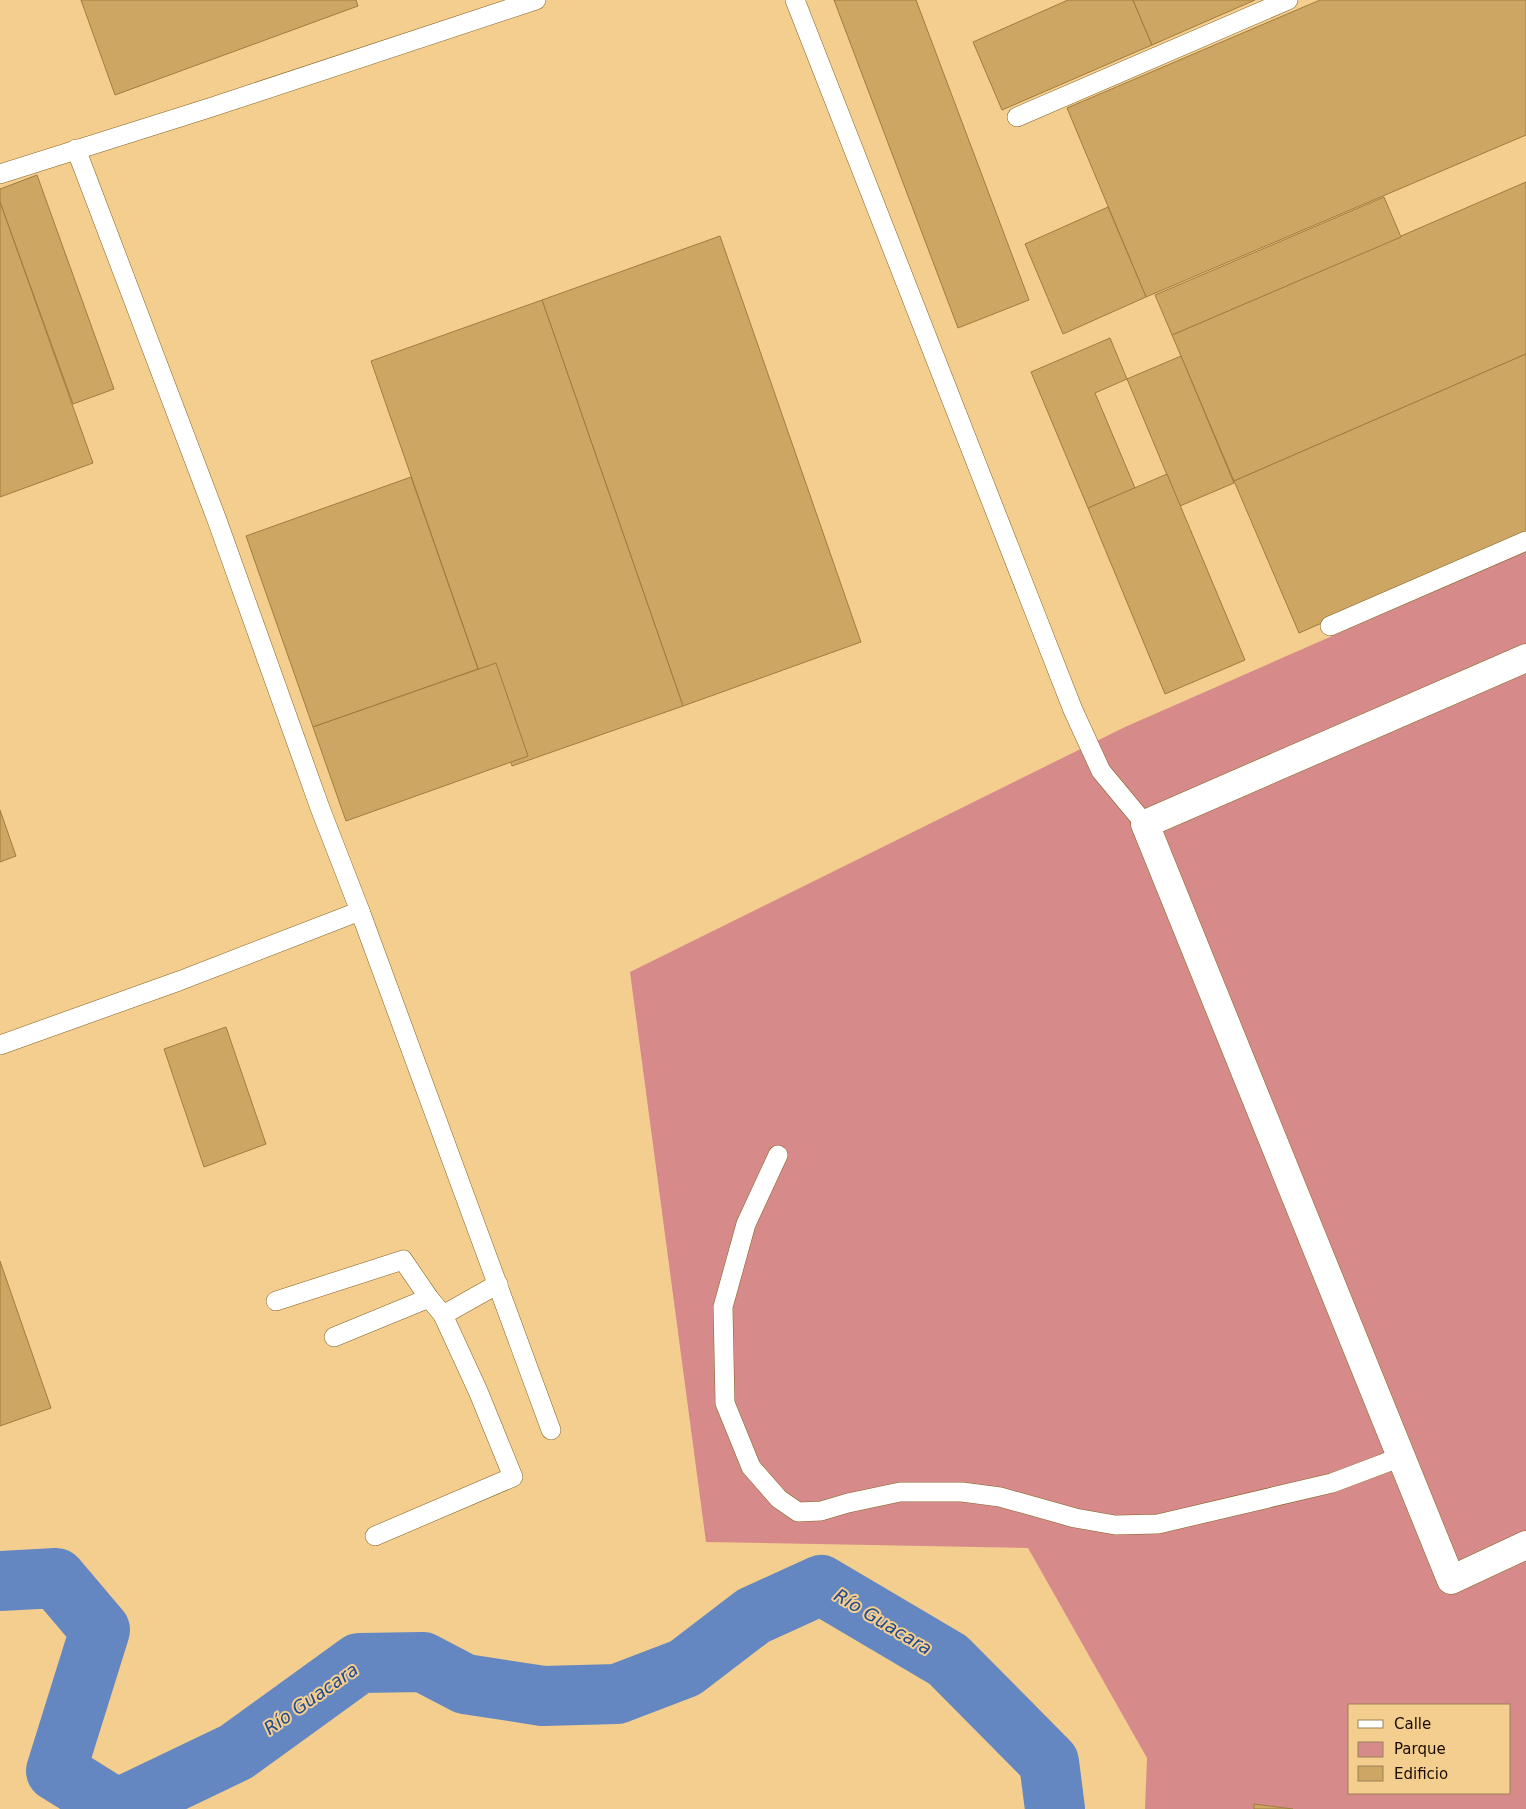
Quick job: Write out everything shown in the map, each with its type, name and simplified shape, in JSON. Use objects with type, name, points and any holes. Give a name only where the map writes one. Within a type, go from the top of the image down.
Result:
[{"type":"street","points":[[1526,658],[1145,824],[1451,1580],[1526,1545]]},
{"type":"lane","points":[[0,174],[76,148],[218,105],[536,0]]},
{"type":"lane","points":[[795,0],[1073,710],[1101,771],[1145,824]]},
{"type":"lane","points":[[1017,116],[1288,0]]},
{"type":"lane","points":[[76,148],[217,520],[316,799],[360,911],[551,1430]]},
{"type":"lane","points":[[1330,626],[1526,541]]},
{"type":"lane","points":[[0,1045],[179,980],[360,911]]},
{"type":"lane","points":[[778,1155],[746,1224],[722,1307],[725,1403],[751,1466],[779,1499],[798,1512],[821,1511],[900,1492],[962,1492],[1000,1497],[1075,1518],[1115,1525],[1158,1524],[1332,1483],[1401,1457]]},
{"type":"lane","points":[[276,1301],[403,1260],[443,1315],[478,1391],[513,1477],[375,1536]]},
{"type":"lane","points":[[443,1315],[498,1284]]},
{"type":"lane","points":[[334,1337],[429,1298]]},
{"type":"green space","points":[[1526,551],[1526,1809],[1145,1809],[1147,1758],[1028,1548],[706,1542],[630,972],[1125,727]]},
{"type":"building","points":[[81,0],[356,0],[358,6],[115,95]]},
{"type":"building","points":[[834,0],[916,0],[1029,300],[958,328]]},
{"type":"building","points":[[1068,0],[1133,0],[1152,45],[1002,110],[973,42]]},
{"type":"building","points":[[1133,0],[1255,0],[1152,45]]},
{"type":"building","points":[[1320,0],[1526,0],[1526,135],[1146,297],[1067,108]]},
{"type":"building","points":[[37,175],[114,389],[73,404],[0,202],[0,189]]},
{"type":"building","points":[[1526,182],[1526,354],[1234,481],[1172,335]]},
{"type":"building","points":[[1384,197],[1401,237],[1172,335],[1155,295]]},
{"type":"building","points":[[0,202],[93,463],[0,497]]},
{"type":"building","points":[[1108,207],[1146,297],[1063,334],[1025,244]]},
{"type":"building","points":[[720,236],[861,642],[683,706],[542,300]]},
{"type":"building","points":[[542,300],[683,706],[512,766],[371,361]]},
{"type":"building","points":[[1110,338],[1127,379],[1095,393],[1135,488],[1088,508],[1031,372]]},
{"type":"building","points":[[1526,354],[1526,534],[1299,633],[1234,481]]},
{"type":"building","points":[[1181,356],[1234,483],[1180,506],[1127,379]]},
{"type":"building","points":[[1167,474],[1245,660],[1165,694],[1088,508]]},
{"type":"building","points":[[411,477],[478,669],[313,727],[246,536]]},
{"type":"building","points":[[496,663],[528,756],[346,821],[313,727]]},
{"type":"building","points":[[0,810],[16,856],[0,862]]},
{"type":"building","points":[[226,1027],[266,1144],[204,1167],[164,1049]]},
{"type":"building","points":[[0,1261],[51,1408],[0,1426]]},
{"type":"building","points":[[1254,1804],[1293,1809],[1254,1809]]},
{"type":"waterway","name":"Río Guacara","points":[[0,1581],[56,1578],[100,1630],[56,1771],[117,1809],[236,1752],[359,1663],[423,1662],[465,1684],[543,1696],[617,1694],[685,1668],[753,1616],[821,1585],[948,1660],[1049,1762],[1055,1809]]}]
